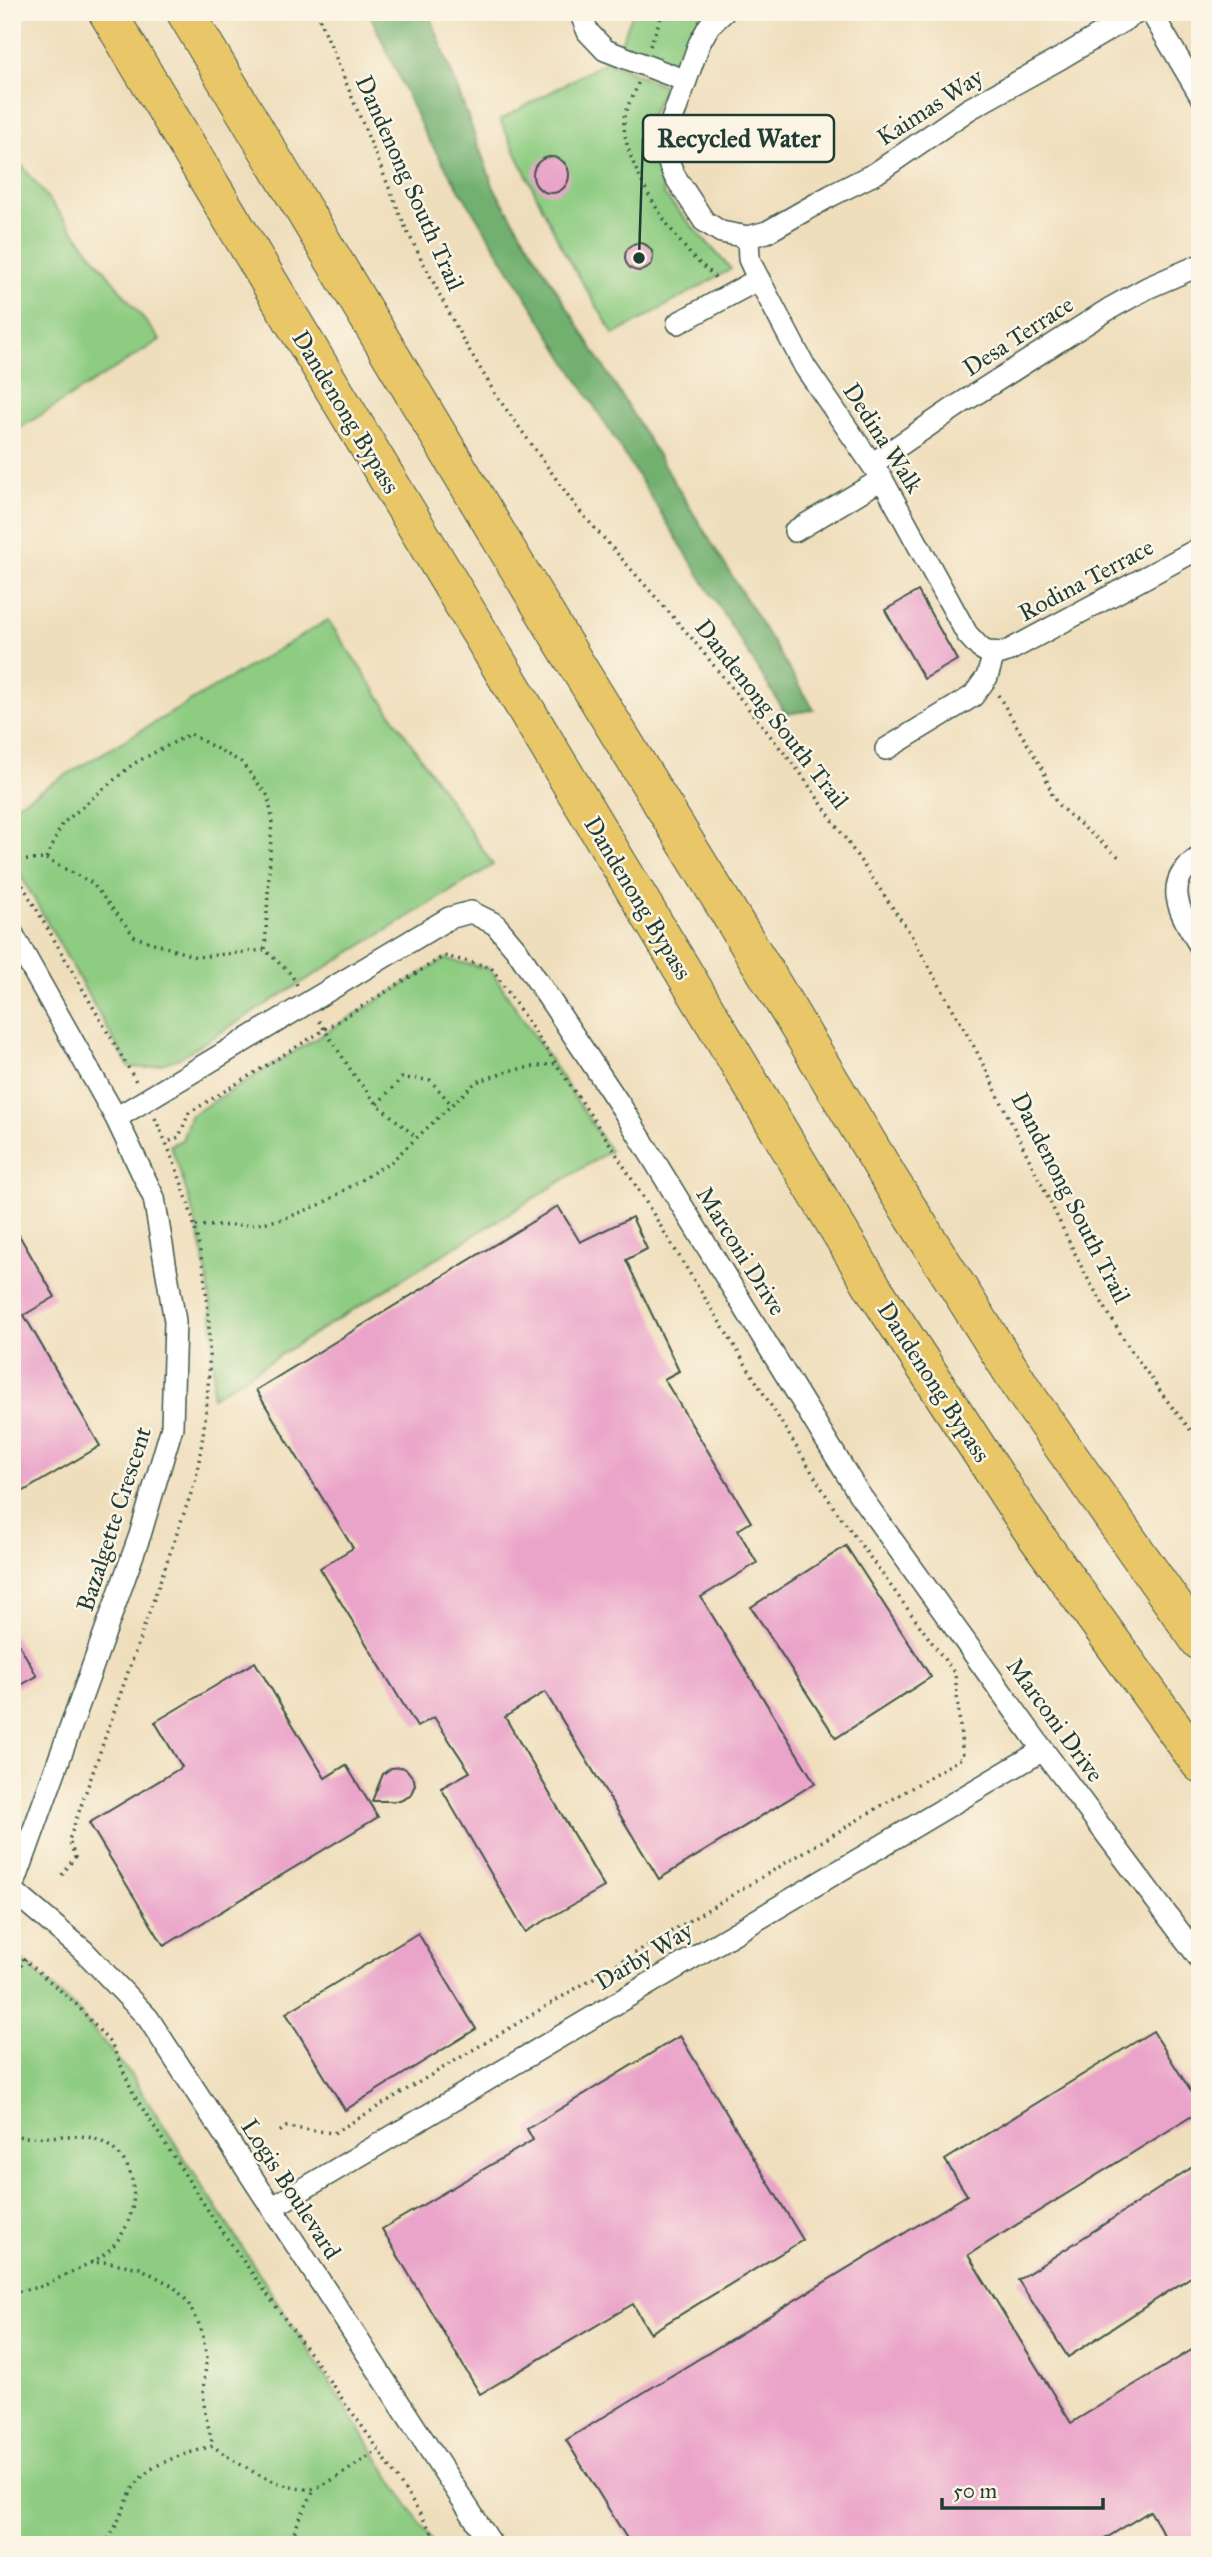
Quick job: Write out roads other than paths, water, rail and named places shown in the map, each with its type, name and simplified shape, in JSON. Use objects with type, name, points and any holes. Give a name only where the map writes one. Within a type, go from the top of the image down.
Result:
[{"type":"highway","name":"Dandenong Bypass","points":[[107,12],[860,1267],[1026,1522],[1200,1764]]},
{"type":"highway","points":[[185,12],[539,604],[913,1217],[1027,1396],[1200,1642]]},
{"type":"street","points":[[580,12],[588,32],[604,50],[686,81]]},
{"type":"street","points":[[724,12],[704,32],[665,141],[668,163],[687,198],[704,220],[720,232],[748,237]]},
{"type":"street","name":"Kaimas Way","points":[[748,237],[758,236],[774,228],[883,169],[969,109],[1052,64],[1138,12]]},
{"type":"street","points":[[1151,12],[1200,95]]},
{"type":"street","name":"Dedina Walk","points":[[748,237],[750,259],[805,367],[877,472],[967,634],[979,648],[995,654]]},
{"type":"street","name":"Desa Terrace","points":[[795,531],[877,472],[960,404],[1109,309],[1147,288],[1200,265]]},
{"type":"street","points":[[678,323],[759,279]]},
{"type":"street","name":"Rodina Terrace","points":[[995,654],[1032,639],[1200,548]]},
{"type":"street","points":[[886,749],[973,696],[987,677],[995,654]]},
{"type":"street","points":[[1200,857],[1186,867],[1179,878],[1177,890],[1180,910],[1200,946]]},
{"type":"street","name":"Marconi Drive","points":[[116,1118],[449,918],[471,912],[495,923],[516,949],[622,1108],[859,1494],[1043,1750],[1200,1959]]},
{"type":"street","name":"Bazalgette Crescent","points":[[12,933],[116,1118],[154,1198],[175,1321],[172,1427],[140,1535],[12,1890]]},
{"type":"street","name":"Darby Way","points":[[272,2207],[1043,1750]]},
{"type":"street","name":"Logis Boulevard","points":[[12,1890],[84,1951],[148,2018],[492,2545]]},
{"type":"place","name":"Recycled Water","points":[[639,258]]}]
